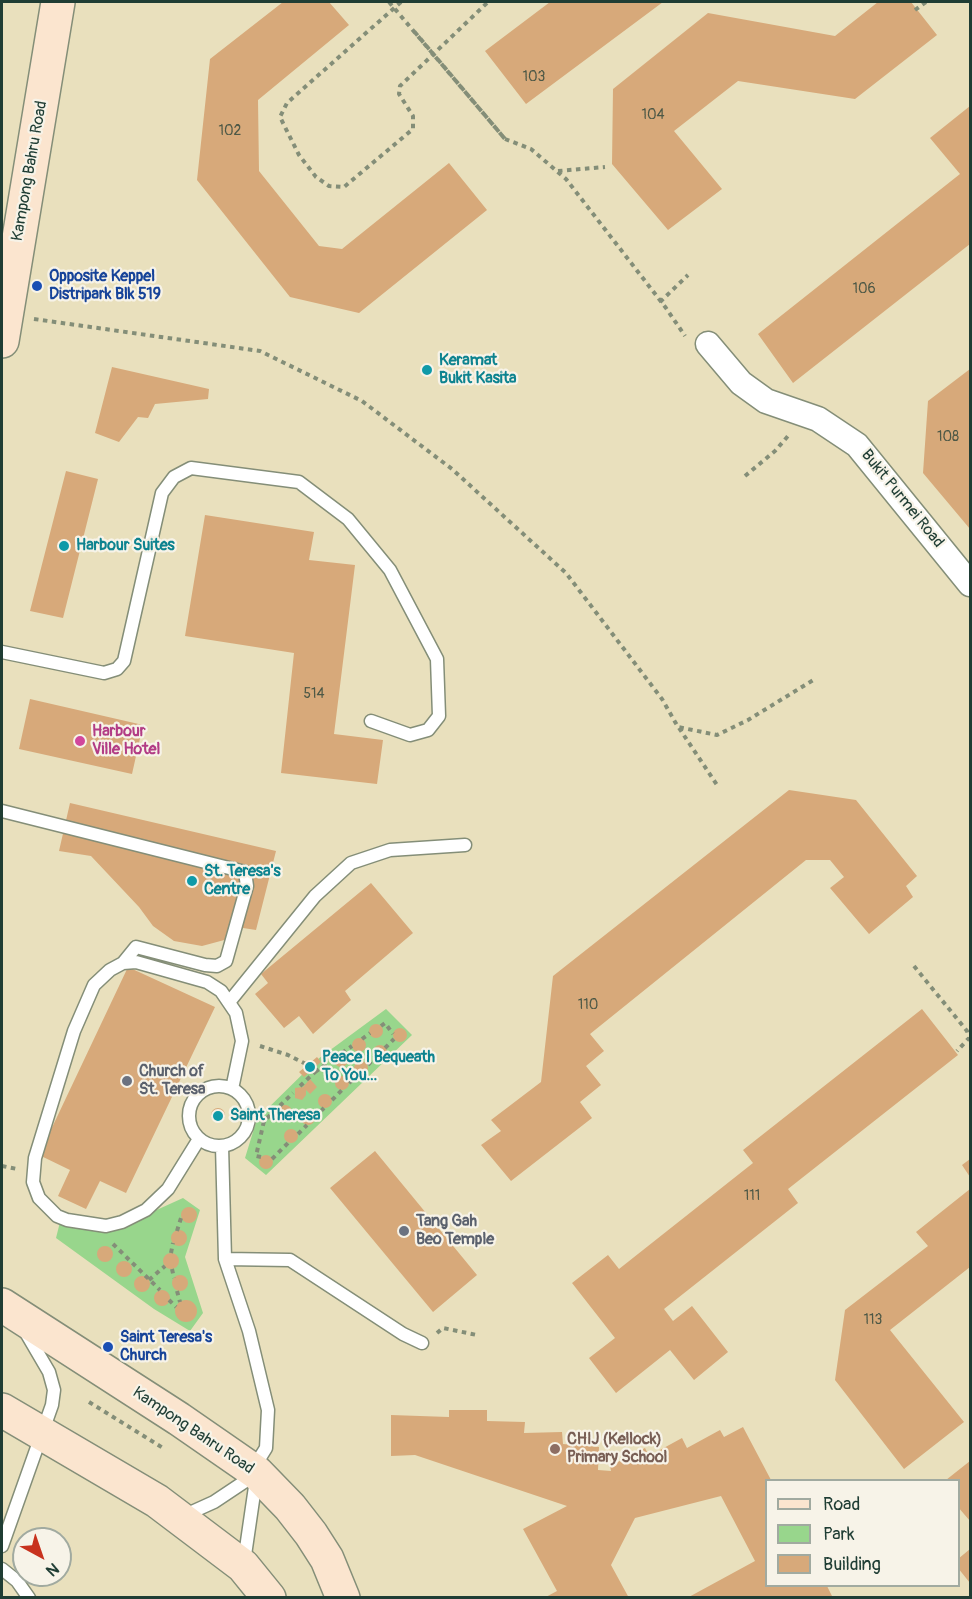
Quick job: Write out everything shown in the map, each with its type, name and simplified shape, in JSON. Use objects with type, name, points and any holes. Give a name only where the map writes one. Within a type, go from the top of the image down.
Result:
[{"type":"main road","name":"Kampong Bahru Road","points":[[4,328],[58,2]]},
{"type":"main road","name":"Kampong Bahru Road","points":[[8,1310],[179,1419],[257,1473],[290,1507],[311,1534],[327,1558],[343,1598]]},
{"type":"main road","points":[[2,1410],[157,1501],[243,1566],[269,1598]]},
{"type":"street","name":"Bukit Purmei Road","points":[[698,343],[759,396],[778,406],[818,419],[857,445],[970,584]]},
{"type":"lane","points":[[2,652],[104,673],[117,669],[124,661],[162,493],[174,477],[191,468],[299,482],[348,519],[390,570],[437,659],[439,716],[428,730],[410,735],[371,721]]},
{"type":"lane","points":[[2,812],[245,872],[247,886],[226,961],[217,966],[205,965],[136,947],[123,963],[110,970],[94,985],[74,1030],[35,1158],[32,1172],[35,1190],[46,1206],[67,1221],[106,1226],[122,1222],[146,1210],[168,1189],[199,1139]]},
{"type":"lane","points":[[230,1001],[315,896],[351,863],[390,850],[465,845]]},
{"type":"lane","points":[[123,963],[136,962],[207,982],[221,991],[230,1001],[236,1013],[242,1041],[232,1089]]},
{"type":"lane","points":[[213,1086],[232,1089],[245,1100],[248,1108],[247,1125],[237,1139],[222,1146],[199,1139],[190,1122],[191,1104],[197,1096],[213,1086]]},
{"type":"lane","points":[[222,1146],[225,1259],[249,1331],[268,1410],[266,1448],[261,1456],[257,1473],[243,1566]]},
{"type":"lane","points":[[225,1259],[290,1260],[402,1334],[423,1343]]},
{"type":"lane","points":[[2,1546],[40,1432],[52,1405],[54,1389],[49,1372],[8,1310]]},
{"type":"lane","points":[[179,1518],[214,1502],[257,1473]]},
{"type":"lane","points":[[2,1569],[17,1581],[29,1598]]},
{"type":"path","points":[[389,2],[505,139],[531,149],[557,171],[660,302],[698,343]]},
{"type":"path","points":[[401,2],[286,103],[280,117],[283,127],[316,177],[329,186],[344,186],[413,129],[414,116],[399,94],[400,86],[433,52],[488,2]]},
{"type":"path","points":[[915,10],[926,2]]},
{"type":"path","points":[[413,30],[505,139]]},
{"type":"path","points":[[557,171],[605,167]]},
{"type":"path","points":[[660,302],[688,275]]},
{"type":"path","points":[[4,328],[260,351],[362,401],[452,469],[566,573],[662,699],[717,785]]},
{"type":"path","points":[[745,476],[775,451],[791,432],[785,430]]},
{"type":"path","points":[[678,727],[717,735],[748,720],[815,679]]},
{"type":"path","points":[[914,966],[967,1031],[969,1038],[957,1051]]},
{"type":"path","points":[[381,1026],[385,1023],[394,1036],[385,1048]]},
{"type":"path","points":[[362,1039],[370,1034]]},
{"type":"path","points":[[242,1041],[288,1055],[308,1065]]},
{"type":"path","points":[[342,1053],[352,1046]]},
{"type":"path","points":[[368,1065],[375,1058]]},
{"type":"path","points":[[300,1086],[314,1071],[334,1059]]},
{"type":"path","points":[[349,1083],[359,1074]]},
{"type":"path","points":[[332,1100],[342,1090]]},
{"type":"path","points":[[261,1157],[256,1156],[264,1121],[293,1093]]},
{"type":"path","points":[[315,1117],[324,1108]]},
{"type":"path","points":[[298,1134],[307,1125]]},
{"type":"path","points":[[272,1159],[289,1142]]},
{"type":"path","points":[[177,1231],[181,1218]]},
{"type":"path","points":[[171,1253],[173,1243]]},
{"type":"path","points":[[114,1245],[151,1278],[160,1290]]},
{"type":"path","points":[[151,1278],[163,1267]]},
{"type":"path","points":[[172,1269],[174,1278]]},
{"type":"path","points":[[177,1291],[180,1302]]},
{"type":"path","points":[[169,1300],[176,1307]]},
{"type":"path","points":[[423,1343],[443,1328],[477,1335]]},
{"type":"path","points":[[89,1402],[163,1448]]},
{"type":"green space","points":[[386,1009],[412,1035],[266,1175],[245,1158],[257,1119],[318,1059]]},
{"type":"green space","points":[[183,1198],[200,1210],[185,1257],[203,1313],[190,1331],[154,1309],[56,1238],[60,1222],[108,1232]]},
{"type":"building","points":[[283,2],[329,2],[349,25],[258,100],[259,171],[319,246],[342,249],[449,163],[487,210],[359,313],[290,297],[197,180],[210,59]]},
{"type":"building","points":[[550,2],[663,2],[526,104],[485,51]]},
{"type":"building","points":[[878,2],[911,2],[937,35],[855,99],[738,81],[674,131],[722,189],[668,230],[612,164],[613,89],[708,13],[835,36]]},
{"type":"building","points":[[970,106],[970,244],[793,383],[758,334],[960,174],[930,138]]},
{"type":"building","points":[[112,367],[209,389],[208,399],[155,404],[148,418],[138,417],[119,442],[95,433]]},
{"type":"building","points":[[970,369],[970,529],[923,473],[928,401]]},
{"type":"building","name":"Harbour Suites","points":[[66,471],[98,479],[63,618],[30,611]]},
{"type":"building","points":[[205,515],[314,532],[309,560],[355,565],[334,734],[383,740],[377,784],[281,773],[294,653],[185,636]]},
{"type":"building","name":"Harbour Ville Hotel","points":[[30,699],[143,725],[132,774],[19,749]]},
{"type":"building","points":[[789,790],[856,800],[917,876],[906,886],[913,897],[869,934],[830,888],[844,877],[830,860],[806,860],[590,1034],[604,1051],[586,1066],[601,1085],[580,1102],[592,1118],[511,1181],[481,1145],[501,1131],[491,1120],[541,1082],[553,976]]},
{"type":"building","name":"St. Teresa's Centre","points":[[70,803],[276,851],[256,930],[243,928],[228,939],[202,946],[174,941],[153,926],[139,907],[91,856],[59,851]]},
{"type":"building","points":[[371,883],[413,933],[345,991],[351,1000],[313,1034],[299,1016],[284,1028],[255,994],[268,983],[261,974]]},
{"type":"building","name":"Church of St. Teresa","points":[[128,967],[215,1007],[126,1193],[100,1181],[86,1209],[58,1196],[70,1170],[39,1155]]},
{"type":"building","points":[[922,1009],[958,1055],[788,1189],[798,1203],[664,1309],[673,1321],[692,1306],[728,1352],[694,1380],[670,1350],[616,1393],[589,1358],[615,1338],[572,1283],[608,1255],[619,1269],[753,1163],[743,1150]]},
{"type":"building","points":[[376,1024],[381,1026],[383,1031],[381,1036],[376,1038],[371,1036],[369,1031],[371,1026]]},
{"type":"building","points":[[400,1028],[405,1030],[407,1035],[405,1040],[400,1042],[395,1040],[393,1035],[395,1030]]},
{"type":"building","points":[[359,1038],[364,1040],[366,1045],[364,1050],[359,1052],[354,1050],[352,1045],[354,1040]]},
{"type":"building","points":[[380,1045],[385,1047],[387,1052],[385,1057],[380,1059],[375,1057],[373,1052],[375,1047]]},
{"type":"building","points":[[341,1053],[346,1055],[348,1060],[346,1065],[341,1067],[336,1065],[334,1060],[336,1055]]},
{"type":"building","name":"Peace I Bequeath To You...","points":[[317,1057],[321,1062],[304,1077],[299,1072]]},
{"type":"building","points":[[361,1061],[366,1063],[368,1068],[366,1073],[361,1075],[356,1073],[354,1068],[356,1063]]},
{"type":"building","points":[[342,1076],[347,1078],[349,1083],[347,1088],[342,1090],[337,1088],[335,1083],[337,1078]]},
{"type":"building","points":[[310,1079],[317,1087],[310,1094],[306,1090],[306,1095],[302,1100],[295,1098],[295,1088],[303,1087]]},
{"type":"building","points":[[325,1094],[330,1096],[332,1101],[330,1106],[325,1108],[320,1106],[318,1101],[320,1096]]},
{"type":"building","points":[[285,1105],[290,1107],[292,1112],[290,1117],[285,1119],[280,1117],[278,1112],[280,1107]]},
{"type":"building","name":"Saint Theresa","points":[[218,1108],[223,1110],[225,1115],[223,1120],[218,1122],[213,1120],[211,1115],[213,1110]]},
{"type":"building","points":[[308,1111],[313,1113],[315,1118],[313,1123],[308,1125],[303,1123],[301,1118],[303,1113]]},
{"type":"building","points":[[291,1129],[296,1131],[298,1136],[296,1141],[291,1143],[286,1141],[284,1136],[286,1131]]},
{"type":"building","name":"Tang Gah Beo Temple","points":[[375,1151],[477,1275],[433,1312],[330,1188]]},
{"type":"building","points":[[266,1155],[271,1157],[273,1162],[271,1167],[266,1169],[261,1167],[259,1162],[261,1157]]},
{"type":"building","points":[[970,1159],[970,1177],[962,1165]]},
{"type":"building","points":[[970,1189],[970,1267],[890,1330],[964,1422],[904,1469],[835,1380],[845,1310],[928,1246],[916,1232]]},
{"type":"building","points":[[189,1207],[197,1215],[189,1223],[181,1215]]},
{"type":"building","points":[[179,1230],[187,1238],[179,1246],[171,1238]]},
{"type":"building","points":[[105,1246],[113,1254],[105,1262],[97,1254]]},
{"type":"building","points":[[171,1253],[179,1261],[171,1269],[163,1261]]},
{"type":"building","points":[[124,1261],[132,1269],[124,1277],[116,1269]]},
{"type":"building","points":[[180,1275],[188,1283],[180,1291],[172,1283]]},
{"type":"building","points":[[142,1276],[150,1284],[142,1292],[134,1284]]},
{"type":"building","points":[[162,1290],[170,1298],[162,1306],[154,1298]]},
{"type":"building","points":[[186,1300],[194,1303],[197,1311],[194,1319],[186,1322],[178,1319],[175,1311],[178,1303]]},
{"type":"building","points":[[449,1410],[487,1410],[487,1421],[525,1422],[524,1433],[562,1432],[563,1444],[599,1447],[598,1470],[611,1471],[610,1466],[645,1448],[649,1456],[682,1438],[687,1448],[720,1430],[724,1437],[743,1427],[770,1479],[765,1479],[765,1587],[828,1587],[833,1598],[687,1598],[755,1561],[721,1496],[635,1518],[611,1565],[629,1598],[544,1598],[557,1591],[523,1529],[567,1506],[415,1455],[391,1456],[391,1415],[449,1417]]},
{"type":"building","points":[[970,1461],[970,1521],[960,1509],[960,1479],[947,1479]]},
{"type":"building","points":[[970,1549],[970,1583],[960,1570],[960,1557]]},
{"type":"place","name":"Opposite Keppel Distripark Blk 519","points":[[37,286]]},
{"type":"place","name":"Keramat Bukit Kasita","points":[[427,370]]},
{"type":"place","name":"Harbour Suites","points":[[64,546]]},
{"type":"place","name":"Harbour Ville Hotel","points":[[80,741]]},
{"type":"place","name":"St. Teresa's Centre","points":[[192,881]]},
{"type":"place","name":"Peace I Bequeath To You...","points":[[310,1067]]},
{"type":"place","name":"Church of St. Teresa","points":[[127,1081]]},
{"type":"place","name":"Saint Theresa","points":[[218,1116]]},
{"type":"place","name":"Tang Gah Beo Temple","points":[[404,1231]]},
{"type":"place","name":"Saint Teresa's Church","points":[[108,1347]]},
{"type":"place","name":"CHIJ (Kellock) Primary School","points":[[555,1449]]}]
